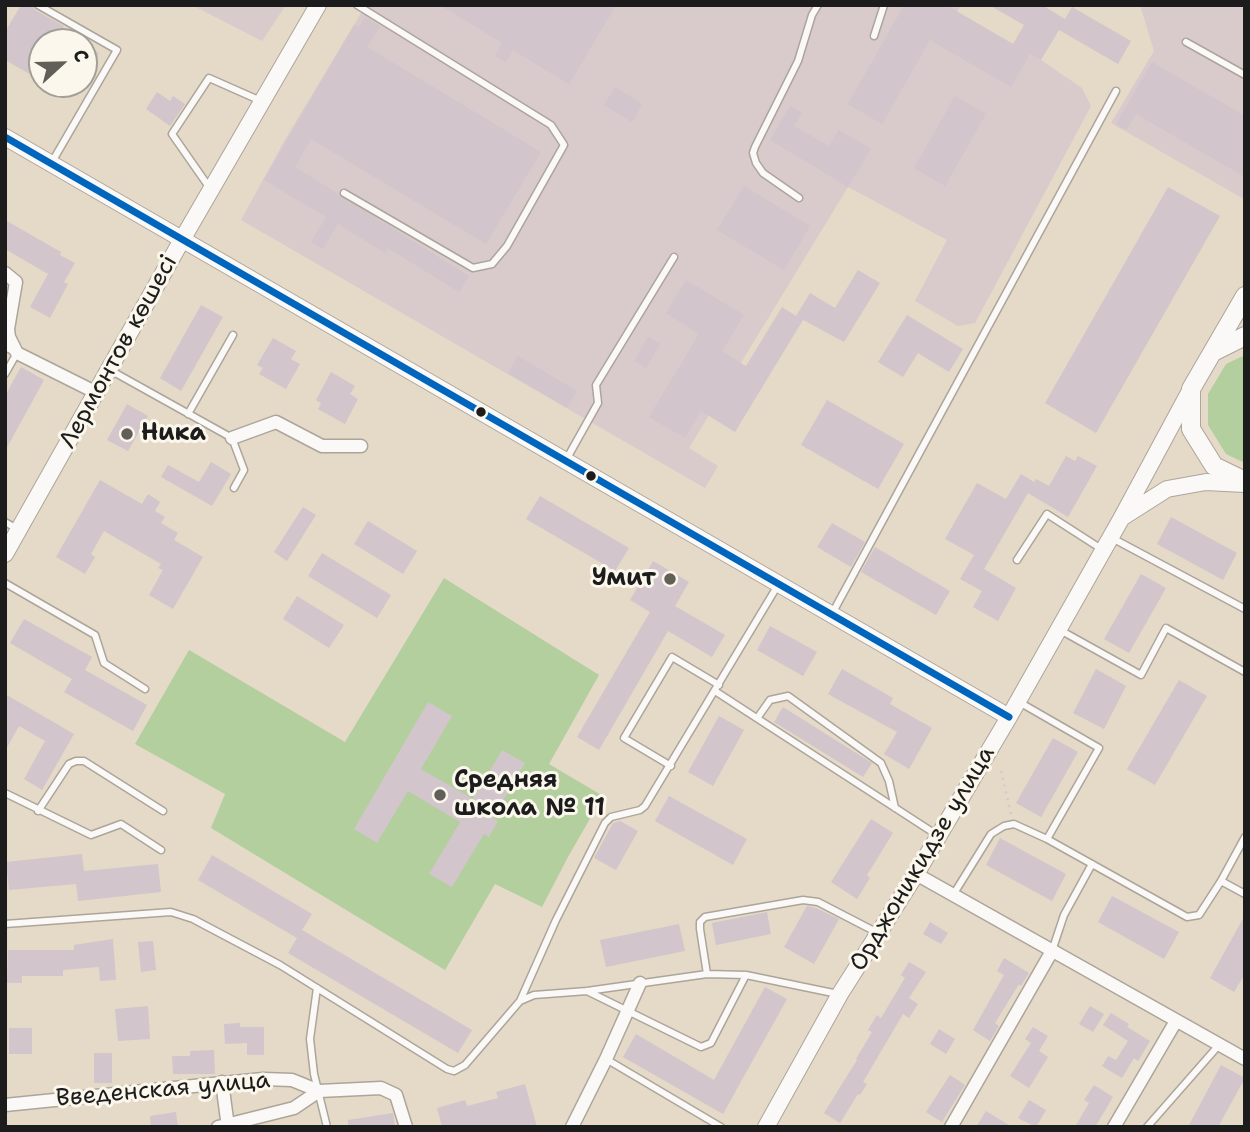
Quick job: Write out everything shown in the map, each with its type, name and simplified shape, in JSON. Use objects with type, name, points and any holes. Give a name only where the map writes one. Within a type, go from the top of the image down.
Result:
[{"type":"main road","points":[[1245,296],[1191,389],[1191,429],[1214,466],[1245,482]]},
{"type":"main road","points":[[1213,352],[1245,336]]},
{"type":"street","name":"Лермонтов көшесі","points":[[5,554],[12,526],[97,393],[318,5]]},
{"type":"street","points":[[5,137],[1009,717]]},
{"type":"street","points":[[5,273],[16,282],[8,329],[11,350],[97,393]]},
{"type":"street","name":"Орджоникидзе улица","points":[[766,1127],[840,995],[1009,717],[1191,389]]},
{"type":"street","points":[[232,438],[276,422],[322,446],[361,446]]},
{"type":"street","points":[[1121,519],[1167,489],[1206,482],[1245,482]]},
{"type":"street","points":[[916,874],[1245,1059]]},
{"type":"street","points":[[951,1127],[1052,951]]},
{"type":"street","points":[[572,1127],[640,983]]},
{"type":"street","points":[[1114,1127],[1176,1021]]},
{"type":"street","name":"Введенская улица","points":[[5,1105],[222,1082],[292,1080],[319,1091]]},
{"type":"street","points":[[222,1082],[225,1126],[294,1108],[319,1091],[381,1087],[391,1091],[398,1102],[406,1127]]},
{"type":"lane","points":[[38,5],[117,50],[51,164]]},
{"type":"lane","points":[[344,193],[472,268],[492,264],[507,246],[564,145],[551,125],[357,5]]},
{"type":"lane","points":[[799,198],[763,173],[753,153],[798,61],[812,15],[818,5]]},
{"type":"lane","points":[[874,36],[884,5]]},
{"type":"lane","points":[[1186,42],[1245,75]]},
{"type":"lane","points":[[211,190],[172,134],[209,78],[263,102]]},
{"type":"lane","points":[[832,614],[1116,91]]},
{"type":"lane","points":[[566,460],[598,403],[596,385],[674,257]]},
{"type":"lane","points":[[188,414],[233,335]]},
{"type":"lane","points":[[5,374],[11,350]]},
{"type":"lane","points":[[110,370],[232,438],[244,470],[234,488]]},
{"type":"lane","points":[[1017,560],[1048,514],[1244,608]]},
{"type":"lane","points":[[5,583],[95,635],[104,663],[145,689]]},
{"type":"lane","points":[[5,924],[171,912],[193,919],[280,965],[447,1069],[454,1070],[465,1065],[520,1001],[556,920],[605,822],[611,817],[646,806],[779,583]]},
{"type":"lane","points":[[1058,629],[1141,675],[1167,628],[1245,672]]},
{"type":"lane","points":[[671,766],[624,738],[672,657],[939,836]]},
{"type":"lane","points":[[758,717],[770,700],[788,696],[881,763],[889,781],[895,807]]},
{"type":"lane","points":[[1017,701],[1099,748],[1047,839]]},
{"type":"lane","points":[[38,811],[69,764],[76,761],[84,761],[163,811]]},
{"type":"lane","points":[[5,793],[91,835],[121,824],[161,850]]},
{"type":"lane","points":[[953,895],[991,834],[1004,826],[1014,824],[1047,839],[1186,917],[1199,915],[1245,837]]},
{"type":"lane","points":[[1052,951],[1064,915],[1092,864]]},
{"type":"lane","points":[[1221,881],[1245,894]]},
{"type":"lane","points":[[706,974],[700,929],[705,917],[803,900],[818,902],[878,933]]},
{"type":"lane","points":[[520,1001],[534,995],[587,991],[706,974],[746,975],[840,995]]},
{"type":"lane","points":[[587,991],[701,1047],[711,1043],[746,975]]},
{"type":"lane","points":[[317,988],[310,1039],[327,1127]]},
{"type":"lane","points":[[1146,1127],[1219,1045]]},
{"type":"lane","points":[[606,1059],[721,1127]]},
{"type":"path","points":[[1001,771],[1014,824]]},
{"type":"shaded area","points":[[192,5],[286,5],[262,41]]},
{"type":"shaded area","points":[[366,5],[961,5],[957,12],[1041,60],[1082,88],[1091,106],[975,323],[958,326],[915,301],[947,240],[848,187],[689,448],[718,466],[705,488],[241,220],[286,138]]},
{"type":"shaded area","points":[[1140,5],[1245,5],[1244,199],[1111,123],[1154,51]]},
{"type":"green space","points":[[1245,355],[1245,463],[1226,454],[1208,425],[1208,394],[1226,364]]},
{"type":"green space","points":[[444,578],[599,675],[549,764],[603,796],[542,907],[495,884],[445,970],[211,828],[225,794],[135,744],[189,650],[345,742]]},
{"type":"building","points":[[21,5],[32,5],[35,10],[64,26],[28,28],[28,73],[5,60],[5,32]]},
{"type":"building","points":[[440,5],[616,5],[569,84],[513,50],[506,62],[495,56],[502,43]]},
{"type":"building","points":[[904,5],[946,5],[1013,44],[1024,25],[989,5],[1042,5],[1065,19],[1072,7],[1131,41],[1118,64],[1059,30],[1041,60],[1030,54],[1011,87],[930,40],[882,124],[848,104]]},
{"type":"building","points":[[365,17],[380,26],[367,47],[541,152],[486,244],[311,139],[295,167],[469,276],[459,292],[388,248],[385,253],[338,224],[323,249],[311,242],[326,217],[264,180],[354,25],[359,27]]},
{"type":"building","points":[[1152,62],[1245,116],[1245,177],[1136,114],[1126,130],[1116,124]]},
{"type":"building","points":[[615,87],[642,104],[632,122],[604,105]]},
{"type":"building","points":[[157,92],[170,101],[173,96],[185,104],[170,126],[146,109]]},
{"type":"building","points":[[955,96],[986,114],[945,186],[914,168]]},
{"type":"building","points":[[790,106],[802,113],[794,126],[829,146],[839,130],[871,149],[848,187],[770,140]]},
{"type":"building","points":[[744,186],[810,226],[784,270],[717,230]]},
{"type":"building","points":[[1168,187],[1220,216],[1096,433],[1045,403]]},
{"type":"building","points":[[5,220],[75,263],[64,282],[68,284],[50,318],[30,307],[48,274],[5,249]]},
{"type":"building","points":[[858,270],[880,283],[844,342],[796,316],[810,293],[835,308]]},
{"type":"building","points":[[686,280],[744,315],[722,351],[746,366],[782,307],[803,320],[735,432],[701,411],[685,438],[649,417],[699,334],[666,313]]},
{"type":"building","points":[[201,305],[223,317],[181,391],[160,378]]},
{"type":"building","points":[[907,315],[963,349],[949,372],[918,353],[903,377],[878,362]]},
{"type":"building","points":[[648,337],[660,344],[646,368],[634,361]]},
{"type":"building","points":[[273,338],[296,351],[291,359],[300,364],[286,389],[259,374],[263,368],[257,365]]},
{"type":"building","points":[[518,356],[577,391],[567,408],[508,373]]},
{"type":"building","points":[[21,367],[44,380],[5,451],[5,396]]},
{"type":"building","points":[[331,372],[355,386],[350,394],[358,399],[345,424],[318,409],[321,403],[316,400]]},
{"type":"building","points":[[827,400],[904,444],[878,489],[801,445]]},
{"type":"building","points":[[127,404],[148,416],[128,451],[107,440]]},
{"type":"building","points":[[1066,456],[1075,461],[1078,456],[1097,466],[1068,517],[1028,493],[984,569],[1016,588],[998,621],[973,607],[982,591],[960,579],[974,555],[945,539],[977,483],[1006,499],[1021,474],[1034,482],[1036,479],[1049,486]]},
{"type":"building","points":[[211,462],[231,474],[212,506],[161,477],[168,465],[199,482]]},
{"type":"building","points":[[100,480],[142,504],[148,494],[160,502],[155,511],[165,517],[161,523],[178,533],[174,540],[203,557],[173,609],[149,595],[163,570],[158,568],[161,564],[104,531],[91,554],[95,557],[85,574],[56,557]]},
{"type":"building","points":[[540,496],[629,548],[615,571],[526,519]]},
{"type":"building","points":[[303,507],[316,515],[287,561],[274,552]]},
{"type":"building","points":[[1171,517],[1237,553],[1223,580],[1157,544]]},
{"type":"building","points":[[368,521],[417,551],[403,574],[354,544]]},
{"type":"building","points":[[832,523],[865,542],[851,567],[817,547]]},
{"type":"building","points":[[875,547],[950,591],[936,615],[861,572]]},
{"type":"building","points":[[322,553],[391,595],[377,618],[308,576]]},
{"type":"building","points":[[653,561],[689,582],[675,606],[725,635],[712,657],[668,631],[599,750],[577,737],[650,612],[630,600]]},
{"type":"building","points":[[1141,574],[1166,588],[1129,653],[1104,639]]},
{"type":"building","points":[[297,596],[344,625],[329,648],[283,619]]},
{"type":"building","points":[[24,619],[92,657],[85,670],[147,705],[133,731],[64,692],[72,679],[10,643]]},
{"type":"building","points":[[770,626],[817,652],[803,676],[757,650]]},
{"type":"building","points":[[842,669],[893,698],[890,704],[932,728],[909,769],[884,754],[897,732],[828,694]]},
{"type":"building","points":[[1096,669],[1126,686],[1104,729],[1073,713]]},
{"type":"building","points":[[1179,680],[1207,696],[1155,785],[1127,769]]},
{"type":"building","points":[[5,694],[74,734],[42,790],[24,779],[45,741],[19,726],[5,751]]},
{"type":"building","name":"Средняя школа № 11","points":[[428,702],[452,716],[421,769],[473,799],[502,750],[525,763],[493,818],[498,821],[489,837],[484,834],[452,887],[429,874],[460,822],[408,791],[377,843],[354,829]]},
{"type":"building","points":[[783,707],[872,763],[863,777],[774,722]]},
{"type":"building","points":[[719,716],[744,730],[713,786],[688,772]]},
{"type":"building","points":[[1053,738],[1078,752],[1041,817],[1016,803]]},
{"type":"building","points":[[669,796],[747,839],[733,865],[655,821]]},
{"type":"building","points":[[871,819],[893,833],[867,875],[870,878],[857,899],[831,882]]},
{"type":"building","points":[[620,821],[638,831],[616,870],[594,858],[613,823]]},
{"type":"building","points":[[1000,838],[1066,874],[1052,901],[986,865]]},
{"type":"building","points":[[82,854],[84,871],[158,864],[161,892],[78,901],[76,884],[9,890],[6,862]]},
{"type":"building","points":[[212,855],[312,914],[297,938],[198,880]]},
{"type":"building","points":[[1112,896],[1179,932],[1164,959],[1098,922]]},
{"type":"building","points":[[807,906],[839,919],[814,964],[784,947]]},
{"type":"building","points":[[767,912],[771,934],[716,945],[712,923]]},
{"type":"building","points":[[1245,915],[1245,974],[1234,992],[1210,978]]},
{"type":"building","points":[[930,922],[948,933],[941,944],[923,934]]},
{"type":"building","points":[[679,924],[685,951],[606,967],[600,940]]},
{"type":"building","points":[[302,930],[472,1030],[458,1053],[288,953]]},
{"type":"building","points":[[113,939],[116,980],[100,981],[99,967],[63,970],[63,976],[22,976],[22,983],[7,983],[8,950],[74,950],[74,945]]},
{"type":"building","points":[[153,941],[156,970],[141,972],[138,942]]},
{"type":"building","points":[[1004,958],[1029,973],[995,1023],[999,1026],[990,1041],[973,1030],[1004,975],[997,971]]},
{"type":"building","points":[[909,962],[926,972],[909,998],[918,1004],[909,1018],[903,1014],[863,1082],[867,1084],[840,1123],[824,1113],[857,1060],[872,1032],[868,1030],[877,1015],[881,1018],[905,978],[901,975]]},
{"type":"building","points":[[765,987],[787,999],[723,1114],[623,1057],[636,1034],[714,1080]]},
{"type":"building","points":[[148,1006],[150,1039],[118,1041],[115,1009]]},
{"type":"building","points":[[1090,1006],[1104,1014],[1093,1032],[1079,1024]]},
{"type":"building","points":[[1111,1013],[1150,1041],[1138,1061],[1134,1058],[1122,1078],[1102,1066],[1108,1056],[1116,1060],[1128,1041],[1103,1025]]},
{"type":"building","points":[[240,1023],[240,1027],[264,1027],[264,1055],[247,1055],[247,1043],[225,1044],[224,1024]]},
{"type":"building","points":[[1033,1027],[1048,1036],[1039,1051],[1048,1057],[1029,1088],[1010,1076],[1031,1043],[1025,1039]]},
{"type":"building","points":[[9,1028],[32,1028],[32,1054],[9,1054]]},
{"type":"building","points":[[939,1029],[955,1039],[946,1054],[930,1044]]},
{"type":"building","points":[[214,1050],[215,1074],[173,1074],[172,1056],[190,1056],[190,1051]]},
{"type":"building","points":[[94,1053],[112,1053],[112,1083],[94,1083]]},
{"type":"building","points":[[1221,1065],[1245,1078],[1218,1127],[1188,1127]]},
{"type":"building","points":[[950,1075],[965,1085],[942,1122],[926,1112]]},
{"type":"building","points":[[525,1084],[537,1127],[442,1127],[437,1108],[465,1100],[467,1106],[498,1098],[496,1092]]},
{"type":"building","points":[[1094,1085],[1113,1097],[1095,1127],[1075,1127],[1089,1103],[1084,1100]]},
{"type":"building","points":[[1029,1100],[1046,1110],[1036,1127],[1018,1118]]},
{"type":"building","points":[[986,1111],[1012,1127],[976,1127]]},
{"type":"building","points":[[176,1112],[178,1127],[151,1127],[150,1116]]},
{"type":"building","points":[[393,1113],[395,1127],[348,1127],[348,1120]]},
{"type":"transit line","points":[[5,137],[1009,717]]},
{"type":"place","name":"Ника","points":[[127,434]]},
{"type":"place","name":"Умит","points":[[670,579]]},
{"type":"place","name":"Средняя школа № 11","points":[[440,795]]}]
